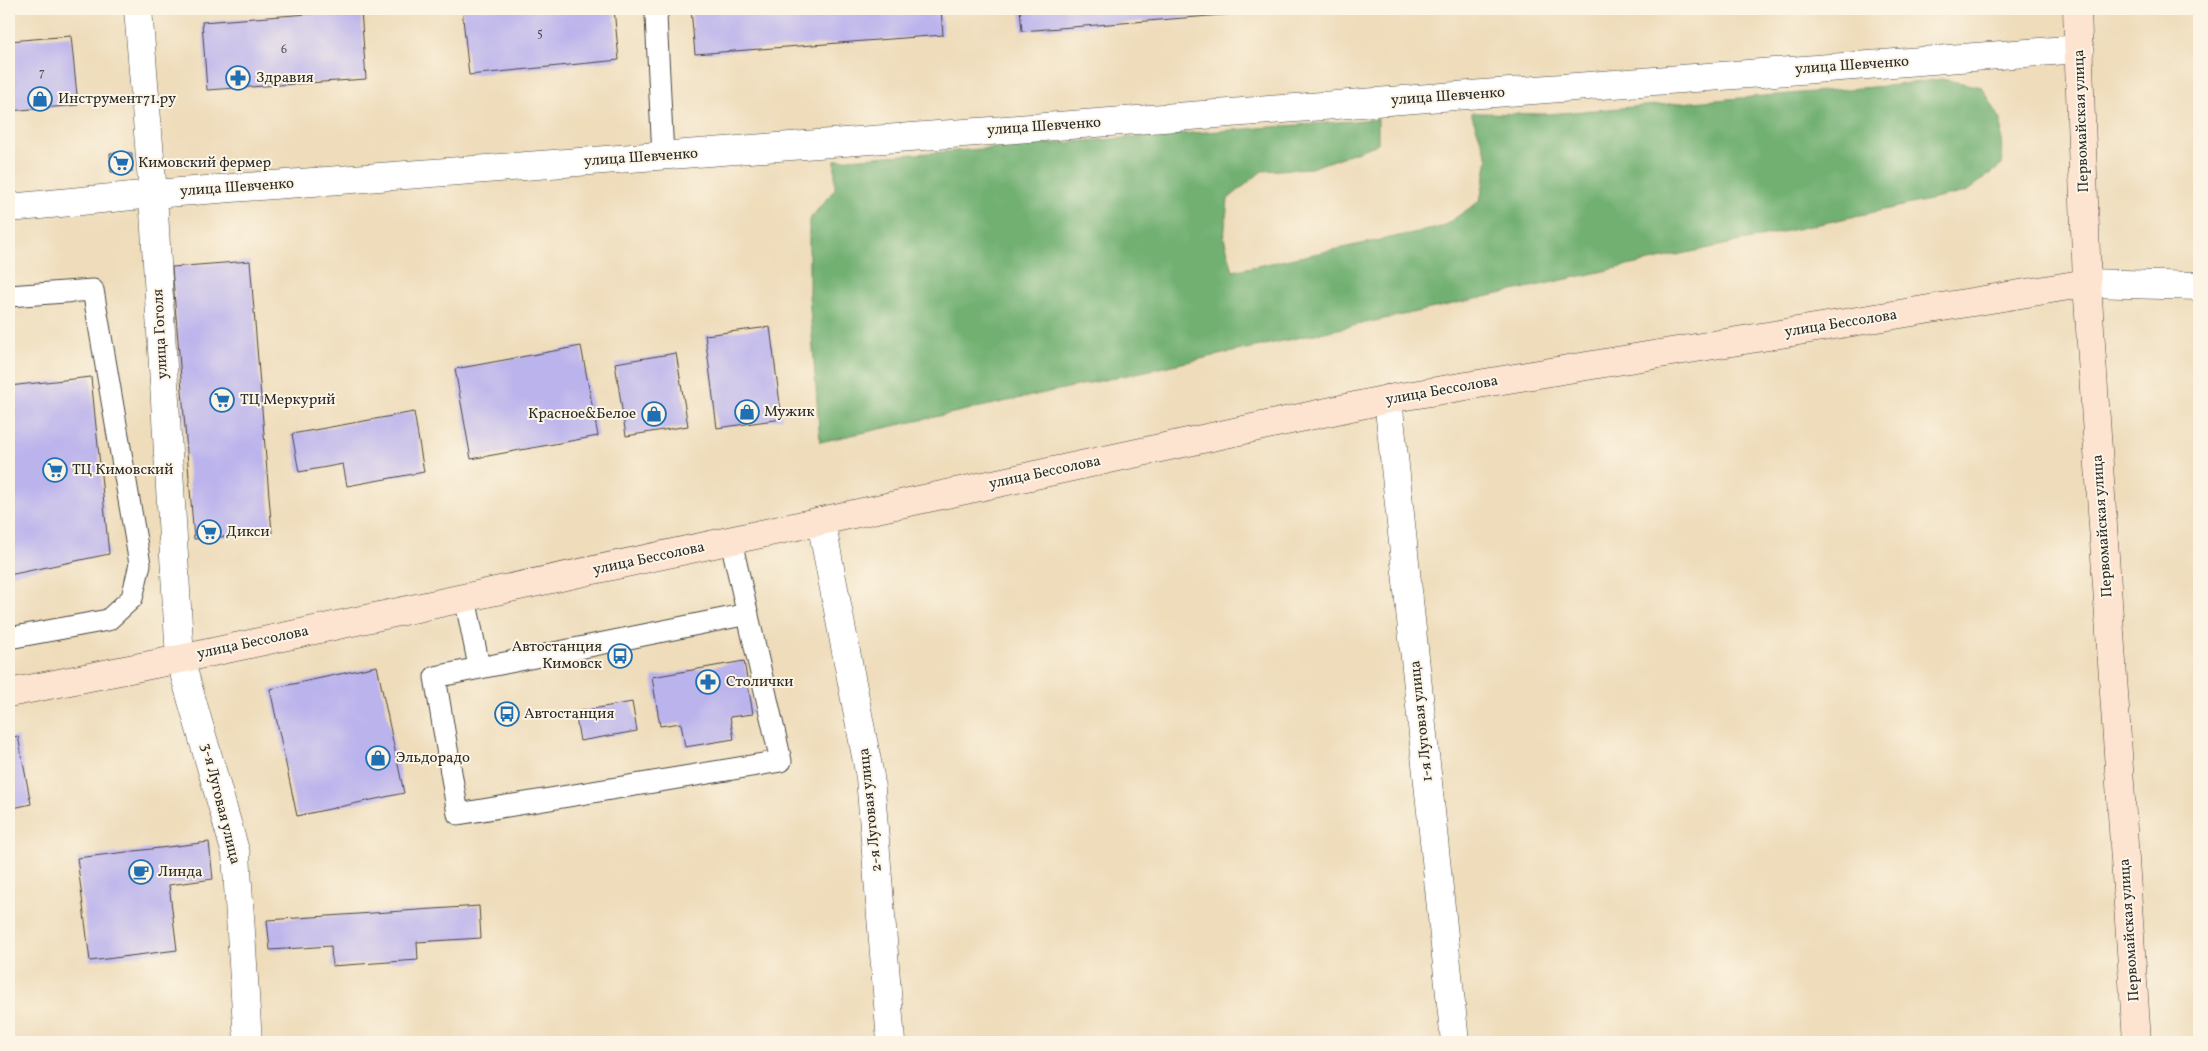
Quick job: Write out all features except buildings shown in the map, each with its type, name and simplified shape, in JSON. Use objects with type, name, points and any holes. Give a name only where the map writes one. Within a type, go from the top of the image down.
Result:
[{"type":"main road","name":"Первомайская улица","points":[[2077,9],[2080,49],[2087,283],[2137,1042]]},
{"type":"main road","name":"улица Бессолова","points":[[9,694],[821,522],[1388,399],[2087,283]]},
{"type":"street","name":"улица Гоголя","points":[[138,9],[153,194],[180,659]]},
{"type":"street","name":"улица Шевченко","points":[[9,208],[153,194],[2080,49]]},
{"type":"street","points":[[2087,283],[2199,286]]},
{"type":"street","name":"1-я Луговая улица","points":[[1388,399],[1456,1042]]},
{"type":"street","name":"2-я Луговая улица","points":[[821,522],[870,777],[891,1042]]},
{"type":"street","name":"3-я Луговая улица","points":[[180,659],[236,854],[248,1042]]},
{"type":"lane","points":[[659,9],[656,16],[663,156]]},
{"type":"lane","points":[[9,296],[93,290],[140,564],[132,598],[108,620],[9,638]]},
{"type":"lane","points":[[731,541],[748,614],[781,761],[458,814],[435,676],[748,614]]},
{"type":"lane","points":[[465,598],[479,666]]},
{"type":"green space","points":[[1941,79],[1982,87],[2001,120],[2002,165],[1966,192],[820,442],[809,295],[809,220],[835,189],[835,160],[1378,119],[1378,144],[1311,168],[1262,171],[1228,199],[1224,238],[1233,271],[1442,227],[1480,201],[1488,159],[1471,113],[1548,114],[1897,85]]},
{"type":"place","name":"Здравия","points":[[238,78]]},
{"type":"place","name":"Инструмент71.ру","points":[[40,99]]},
{"type":"place","name":"Кимовский фермер","points":[[121,163]]},
{"type":"place","name":"ТЦ Меркурий","points":[[222,400]]},
{"type":"place","name":"Мужик","points":[[747,412]]},
{"type":"place","name":"Красное&Белое","points":[[654,414]]},
{"type":"place","name":"ТЦ Кимовский","points":[[55,470]]},
{"type":"place","name":"Дикси","points":[[209,532]]},
{"type":"place","name":"Автостанция Кимовск","points":[[620,656]]},
{"type":"place","name":"Столички","points":[[708,682]]},
{"type":"place","name":"Автостанция","points":[[507,714]]},
{"type":"place","name":"Эльдорадо","points":[[378,758]]},
{"type":"place","name":"Линда","points":[[141,872]]}]
